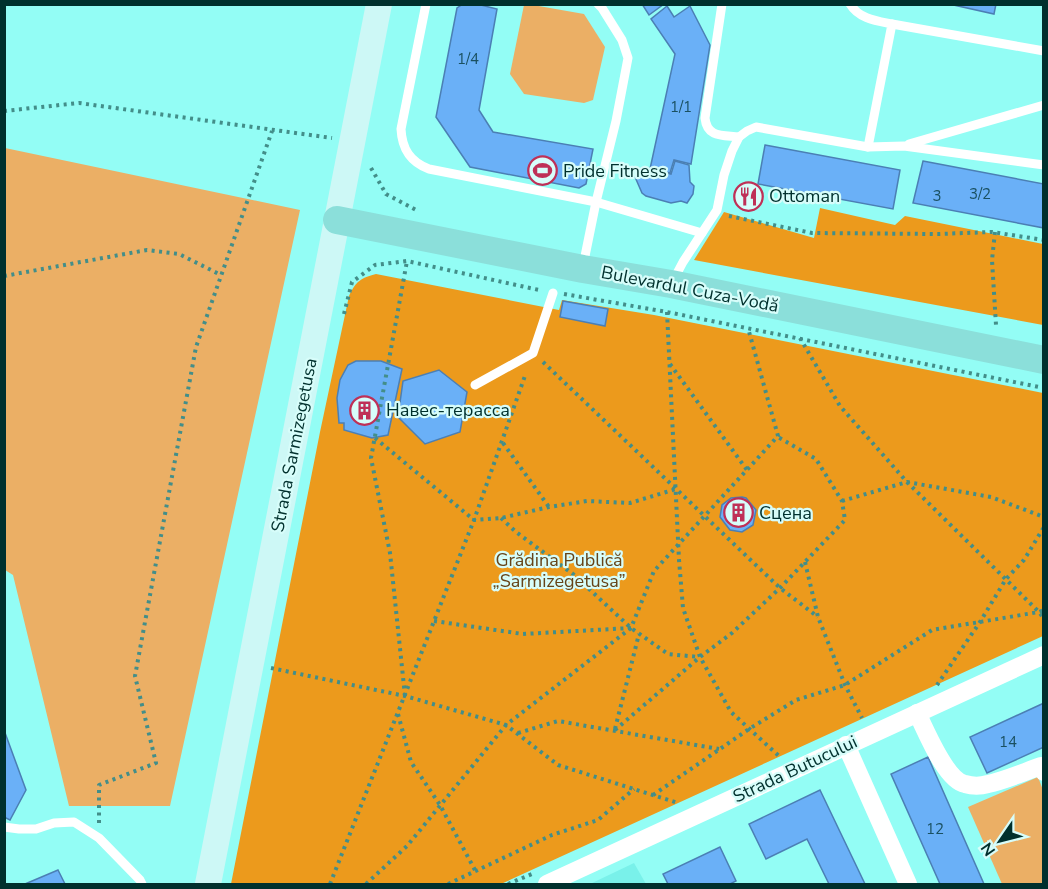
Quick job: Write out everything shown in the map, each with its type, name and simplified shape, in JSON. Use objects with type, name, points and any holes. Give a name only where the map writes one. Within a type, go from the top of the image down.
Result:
[{"type":"main road","name":"Strada Sarmizegetusa","points":[[208,885],[379,4]]},
{"type":"main road","name":"Bulevardul Cuza-Vodă","points":[[337,220],[583,269],[671,284],[1044,360]]},
{"type":"street","name":"Strada Butucului","points":[[547,885],[1044,654]]},
{"type":"street","points":[[917,713],[942,763],[963,784],[989,784],[1043,767]]},
{"type":"street","points":[[846,746],[908,885]]},
{"type":"lane","points":[[426,4],[401,129],[411,159],[419,166],[429,170],[596,202],[702,233]]},
{"type":"lane","points":[[583,269],[628,58],[622,40],[598,4]]},
{"type":"lane","points":[[722,4],[705,117],[706,126],[715,134],[739,137]]},
{"type":"lane","points":[[850,4],[866,18],[1044,51]]},
{"type":"lane","points":[[868,147],[892,24]]},
{"type":"lane","points":[[904,146],[1044,105]]},
{"type":"lane","points":[[671,284],[717,210],[727,167],[739,137],[756,127],[868,147],[904,146],[1044,165]]},
{"type":"lane","points":[[475,385],[533,353],[553,293]]},
{"type":"lane","points":[[4,827],[19,830],[36,829],[54,823],[74,822],[99,838],[140,880],[142,885]]},
{"type":"path","points":[[4,111],[79,103],[352,143]]},
{"type":"path","points":[[99,838],[99,785],[156,763],[135,676],[196,347],[272,131]]},
{"type":"path","points":[[370,166],[386,194],[417,210]]},
{"type":"path","points":[[715,213],[812,233],[995,232],[1044,240]]},
{"type":"path","points":[[995,232],[992,261],[996,325],[1005,327]]},
{"type":"path","points":[[4,276],[147,250],[179,254],[221,275]]},
{"type":"path","points":[[375,265],[407,261],[553,293],[667,312],[1044,388]]},
{"type":"path","points":[[405,696],[390,553],[371,458],[407,261]]},
{"type":"path","points":[[671,284],[667,312],[678,545],[684,608],[700,657],[731,712],[782,759]]},
{"type":"path","points":[[615,730],[700,657],[732,633],[780,588],[845,520],[842,501],[816,459],[778,436],[748,328]]},
{"type":"path","points":[[799,338],[840,406],[908,482],[1041,611],[1044,619]]},
{"type":"path","points":[[330,885],[474,520],[533,353],[780,588],[818,617]]},
{"type":"path","points":[[670,363],[747,470]]},
{"type":"path","points":[[366,885],[407,846],[506,724],[631,628],[654,571],[778,436]]},
{"type":"path","points":[[375,437],[474,520],[501,518],[587,501],[630,503],[676,489]]},
{"type":"path","points":[[502,442],[549,507]]},
{"type":"path","points":[[842,501],[908,482],[991,497],[1044,516]]},
{"type":"path","points":[[501,518],[516,532],[573,574],[639,634],[668,654],[700,657]]},
{"type":"path","points":[[933,692],[1006,579],[1024,560],[1044,527]]},
{"type":"path","points":[[805,562],[818,617],[845,685],[869,735]]},
{"type":"path","points":[[653,795],[749,729],[796,700],[845,685],[932,630],[1041,611]]},
{"type":"path","points":[[435,621],[523,634],[631,628]]},
{"type":"path","points":[[615,730],[639,634]]},
{"type":"path","points":[[270,668],[405,696],[506,724],[558,765],[682,804]]},
{"type":"path","points":[[398,713],[411,762],[440,805],[476,872]]},
{"type":"path","points":[[517,733],[558,721],[720,749]]},
{"type":"path","points":[[448,885],[552,835],[598,820],[634,789]]},
{"type":"shaded area","points":[[524,5],[584,14],[605,47],[593,100],[584,103],[524,94],[510,74]]},
{"type":"shaded area","points":[[5,148],[300,210],[170,806],[69,806],[13,575],[5,570]]},
{"type":"shaded area","points":[[1038,777],[1043,790],[1043,884],[1002,884],[968,807]]},
{"type":"shaded area","points":[[634,863],[646,884],[590,884]]},
{"type":"green space","points":[[820,208],[895,225],[905,216],[1043,244],[1043,325],[694,260],[724,212],[814,238]]},
{"type":"green space","name":"Grădina Publică „Sarmizegetusa”","points":[[376,274],[559,310],[562,300],[654,315],[1043,393],[1043,636],[501,884],[231,884],[349,296],[360,281]]},
{"type":"building","points":[[463,4],[477,4],[497,9],[479,110],[493,132],[593,149],[586,184],[579,188],[470,167],[436,117],[457,8]]},
{"type":"building","points":[[642,4],[664,4],[649,15]]},
{"type":"building","points":[[949,4],[996,4],[994,14]]},
{"type":"building","points":[[667,6],[674,17],[690,6],[710,45],[691,164],[674,160],[670,173],[650,169],[675,54],[651,19]]},
{"type":"building","points":[[765,145],[900,170],[893,209],[758,184]]},
{"type":"building","points":[[675,161],[689,165],[690,182],[694,186],[693,194],[687,203],[681,201],[671,203],[642,193],[635,177],[653,170],[671,174]]},
{"type":"building","points":[[923,161],[1044,184],[1044,228],[913,203]]},
{"type":"building","points":[[563,301],[608,309],[605,326],[560,317]]},
{"type":"building","name":"Навес-терасса","points":[[356,361],[381,361],[402,369],[388,435],[372,438],[344,430],[344,423],[339,423],[337,398],[340,380],[348,365]]},
{"type":"building","points":[[439,370],[467,392],[460,432],[425,444],[398,417],[403,381]]},
{"type":"building","name":"Сцена","points":[[731,498],[746,498],[756,510],[753,525],[742,532],[730,530],[720,517],[722,505]]},
{"type":"building","points":[[1044,703],[1044,747],[987,773],[970,737]]},
{"type":"building","points":[[4,730],[26,790],[10,820],[4,817]]},
{"type":"building","points":[[928,757],[984,884],[940,884],[891,774]]},
{"type":"building","points":[[820,790],[865,884],[829,884],[807,839],[766,859],[749,824]]},
{"type":"building","points":[[720,847],[736,881],[730,884],[668,884],[663,874]]},
{"type":"building","points":[[58,870],[65,884],[25,884]]},
{"type":"place","name":"Pride Fitness","points":[[542,171]]},
{"type":"place","name":"Ottoman","points":[[748,196]]},
{"type":"place","name":"Навес-терасса","points":[[365,410]]},
{"type":"place","name":"Сцена","points":[[738,513]]}]
